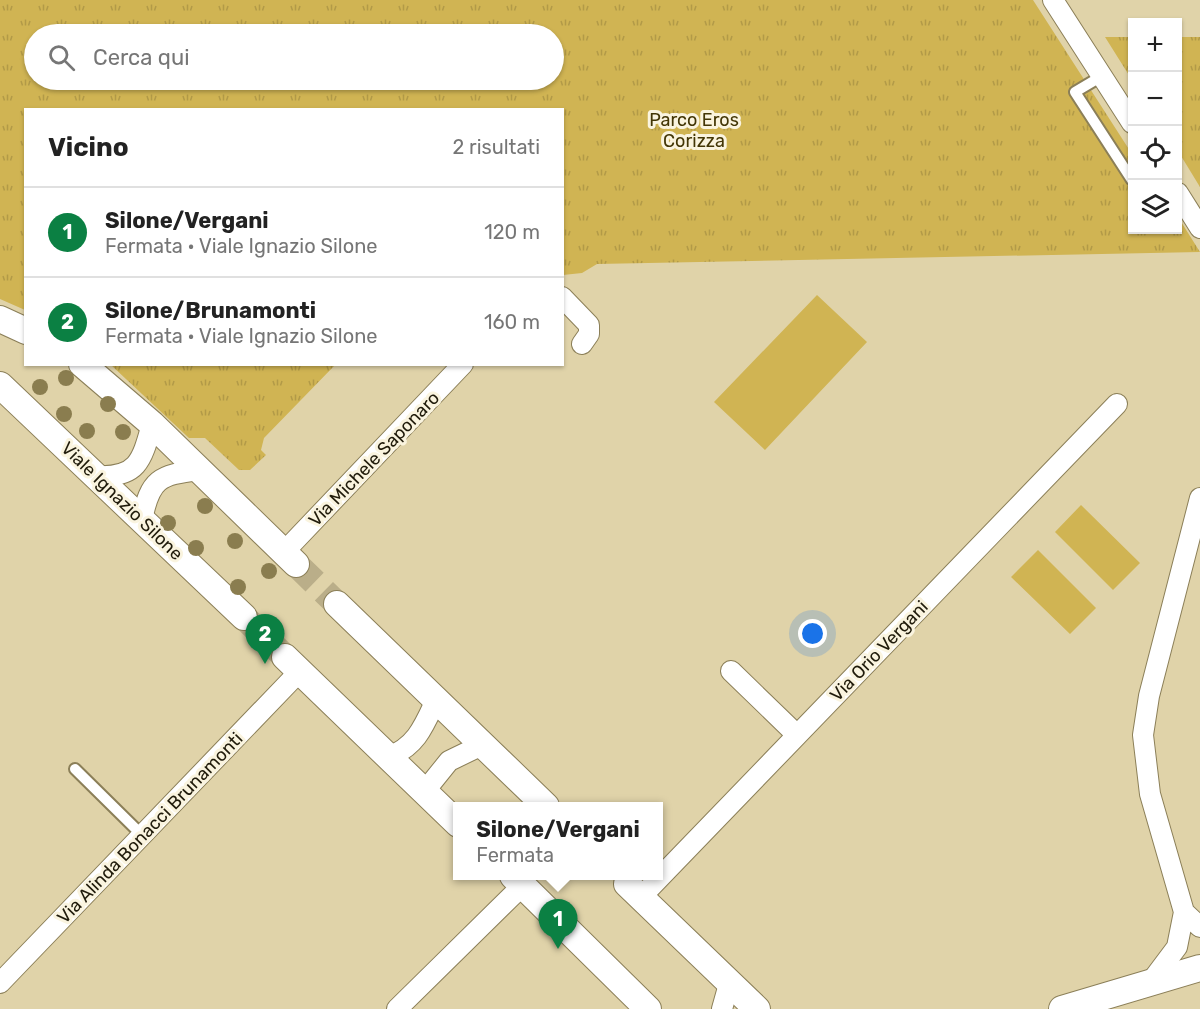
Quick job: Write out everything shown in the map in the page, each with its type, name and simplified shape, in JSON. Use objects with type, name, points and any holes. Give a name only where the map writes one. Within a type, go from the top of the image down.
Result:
[{"type":"street","points":[[1053,0],[1128,117]]},
{"type":"street","points":[[1182,199],[1200,228]]},
{"type":"street","points":[[564,299],[589,325],[589,334],[582,344]]},
{"type":"street","points":[[0,319],[24,330]]},
{"type":"street","points":[[84,366],[152,424],[290,558]]},
{"type":"street","name":"Via Michele Saponaro","points":[[290,558],[461,366]]},
{"type":"street","name":"Viale Ignazio Silone","points":[[0,385],[244,617]]},
{"type":"street","name":"Via Orio Vergani","points":[[663,863],[797,735],[1117,404]]},
{"type":"street","points":[[97,476],[123,475],[132,470],[143,453],[152,424]]},
{"type":"street","points":[[142,520],[149,490],[155,482],[172,474],[199,470]]},
{"type":"street","points":[[1150,983],[1177,947],[1184,912],[1150,795],[1143,735],[1155,669],[1200,498]]},
{"type":"street","points":[[337,604],[541,802]]},
{"type":"street","points":[[292,664],[453,819]]},
{"type":"street","name":"Via Alinda Bonacci Brunamonti","points":[[0,983],[142,835],[292,664]]},
{"type":"street","points":[[730,671],[797,735]]},
{"type":"street","points":[[388,757],[402,751],[415,741],[436,700]]},
{"type":"street","points":[[424,792],[449,761],[482,745]]},
{"type":"street","points":[[397,1009],[518,880],[648,1009]]},
{"type":"street","name":"Via Orio Vergani","points":[[634,891],[645,880]]},
{"type":"street","points":[[634,891],[757,1009]]},
{"type":"street","points":[[1184,912],[1200,927]]},
{"type":"street","points":[[1062,1009],[1200,968]]},
{"type":"street","points":[[722,1009],[729,984]]},
{"type":"lane","points":[[1102,76],[1075,92],[1128,174]]},
{"type":"lane","points":[[75,769],[142,835]]},
{"type":"green space","name":"Parco Eros Corizza","points":[[0,0],[1033,0],[1128,148],[1128,234],[1182,234],[1182,223],[1200,252],[597,264],[582,273],[564,275],[564,108],[24,108],[24,310],[0,299]]},
{"type":"green space","points":[[1105,37],[1128,37],[1128,74]]},
{"type":"green space","points":[[1182,37],[1200,37],[1200,187],[1182,158]]},
{"type":"green space","points":[[817,295],[867,342],[765,450],[714,402]]},
{"type":"green space","points":[[112,366],[334,366],[264,438],[261,450],[266,455],[250,470],[239,470],[205,438],[189,438]]},
{"type":"green space","points":[[1081,505],[1140,563],[1113,590],[1055,532]]},
{"type":"green space","points":[[1038,550],[1096,608],[1070,634],[1011,577]]},
{"type":"tunnel","points":[[296,564],[337,604]]},
{"type":"tunnel","points":[[244,617],[285,657]]},
{"type":"place","name":"Silone/Brunamonti","points":[[265,664]]},
{"type":"place","name":"Silone/Vergani","points":[[558,949]]}]
